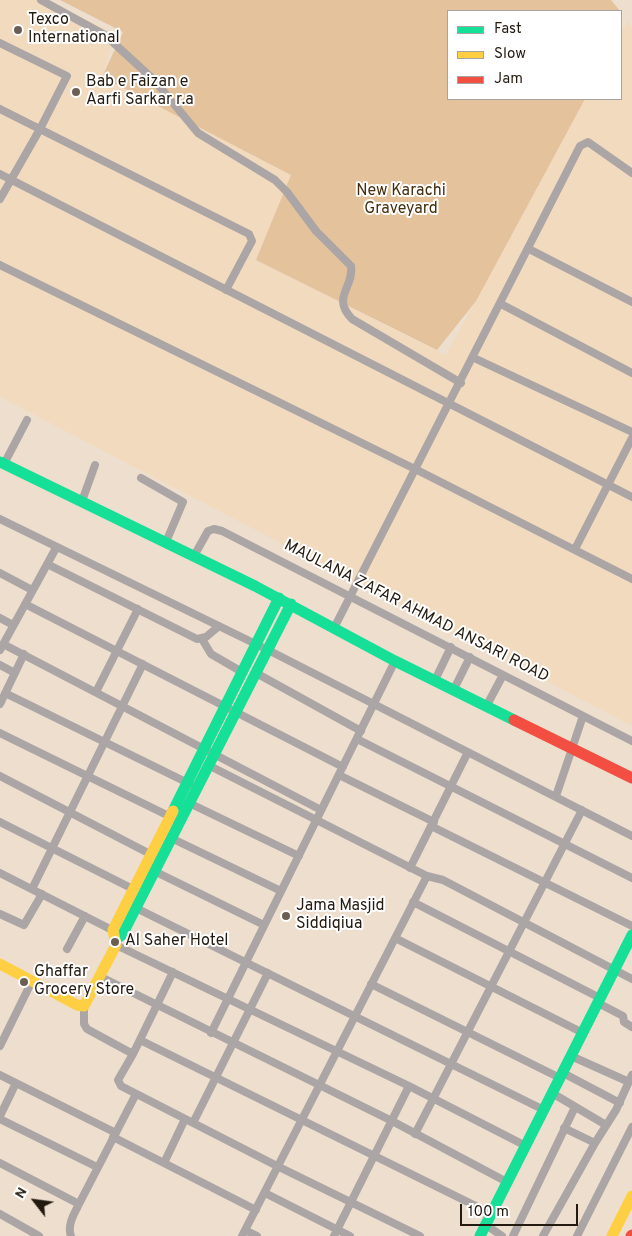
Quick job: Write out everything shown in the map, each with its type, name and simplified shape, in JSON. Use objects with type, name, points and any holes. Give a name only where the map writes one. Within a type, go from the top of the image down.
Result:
[{"type":"street","points":[[41,0],[105,35],[154,80],[198,133],[281,185],[316,231],[351,266],[352,271],[342,297],[346,312],[352,319],[461,383]]},
{"type":"street","points":[[0,43],[67,76],[40,129],[0,198]]},
{"type":"street","points":[[0,109],[249,234],[252,240],[226,290]]},
{"type":"street","points":[[334,628],[474,358],[580,146],[584,142],[588,142],[632,174]]},
{"type":"street","points":[[0,174],[632,497]]},
{"type":"street","points":[[529,249],[632,302]]},
{"type":"street","points":[[0,265],[416,470],[632,579]]},
{"type":"street","points":[[500,304],[632,373]]},
{"type":"street","points":[[474,358],[632,432]]},
{"type":"street","points":[[27,420],[2,463],[279,598],[395,661],[454,688],[632,778]]},
{"type":"street","points":[[575,549],[632,438]]},
{"type":"street","points":[[82,501],[95,465]]},
{"type":"street","points":[[141,478],[184,502],[166,542]]},
{"type":"street","points":[[0,519],[268,650],[632,836]]},
{"type":"street","name":"MAULANA ZAFAR AHMAD ANSARI ROAD","points":[[194,556],[208,532],[214,529],[222,531],[632,741]]},
{"type":"street","points":[[56,548],[2,647],[24,654],[321,810]]},
{"type":"street","points":[[47,564],[197,639],[202,639],[219,626]]},
{"type":"street","points":[[0,573],[32,590]]},
{"type":"street","points":[[117,937],[136,908],[138,891],[154,871],[155,857],[171,838],[174,819],[185,782],[279,598]]},
{"type":"street","points":[[25,604],[343,767]]},
{"type":"street","points":[[133,1054],[87,1030],[84,1024],[84,1006],[101,976],[138,891],[174,819],[189,803],[291,604]]},
{"type":"street","points":[[96,692],[138,609]]},
{"type":"street","points":[[0,618],[13,625]]},
{"type":"street","points":[[202,639],[211,654],[242,672]]},
{"type":"street","points":[[434,680],[451,648]]},
{"type":"street","points":[[0,704],[24,654]]},
{"type":"street","points":[[454,688],[470,657]]},
{"type":"street","points":[[211,1033],[395,661]]},
{"type":"street","points":[[32,889],[143,664]]},
{"type":"street","points":[[0,665],[15,673]]},
{"type":"street","points":[[256,673],[361,730]]},
{"type":"street","points":[[487,706],[503,675]]},
{"type":"street","points":[[5,693],[197,788]]},
{"type":"street","points":[[556,796],[583,716]]},
{"type":"street","points":[[0,733],[174,819]]},
{"type":"street","points":[[357,739],[632,878]]},
{"type":"street","points":[[410,868],[468,752]]},
{"type":"street","points":[[208,765],[316,822],[427,876],[443,880],[632,979]]},
{"type":"street","points":[[339,775],[632,926]]},
{"type":"street","points":[[0,776],[155,857]]},
{"type":"street","points":[[189,803],[299,856]]},
{"type":"street","points":[[415,1134],[511,952],[582,810]]},
{"type":"street","points":[[0,822],[138,891]]},
{"type":"street","points":[[171,838],[281,891]]},
{"type":"street","points":[[154,871],[264,925]]},
{"type":"street","points":[[1,875],[85,916],[173,972],[409,1086],[526,1146]]},
{"type":"street","points":[[257,1236],[243,1233],[279,1167],[427,876]]},
{"type":"street","points":[[0,914],[24,925],[42,894]]},
{"type":"street","points":[[413,902],[599,1000],[623,1016],[624,1022],[632,1027]]},
{"type":"street","points":[[136,908],[452,1062],[544,1110]]},
{"type":"street","points":[[67,949],[85,916]]},
{"type":"street","points":[[480,1236],[632,936]]},
{"type":"street","points":[[395,938],[583,1033]]},
{"type":"street","points":[[0,964],[77,1005],[84,1006]]},
{"type":"street","points":[[173,972],[133,1054],[118,1080],[121,1086],[279,1167],[420,1236]]},
{"type":"street","points":[[193,1123],[268,973]]},
{"type":"street","points":[[101,976],[156,1006],[392,1121],[508,1182]]},
{"type":"street","points":[[0,1046],[32,981]]},
{"type":"street","points":[[371,984],[620,1103]]},
{"type":"street","points":[[140,1040],[492,1214]]},
{"type":"street","points":[[544,1236],[594,1143],[620,1103],[631,1078],[571,1056]]},
{"type":"street","points":[[0,1075],[256,1210]]},
{"type":"street","points":[[16,1084],[0,1118],[97,1167]]},
{"type":"street","points":[[336,1233],[409,1086]]},
{"type":"street","points":[[552,1093],[606,1125]]},
{"type":"street","points":[[72,1236],[69,1230],[79,1204],[136,1094]]},
{"type":"street","points":[[514,1236],[575,1107]]},
{"type":"street","points":[[164,1163],[185,1119]]},
{"type":"street","points":[[577,1236],[632,1127]]},
{"type":"street","points":[[564,1128],[594,1143]]},
{"type":"street","points":[[0,1163],[79,1204]]},
{"type":"street","points":[[265,1193],[336,1233],[350,1236]]},
{"type":"street","points":[[612,1236],[632,1196]]},
{"type":"street","points":[[0,1214],[39,1236]]},
{"type":"street","points":[[486,1225],[502,1236]]},
{"type":"shaded area","points":[[0,0],[47,0],[115,34],[102,77],[294,176],[256,260],[446,355],[584,100],[622,100],[622,31],[627,21],[632,27],[632,726],[0,397]]},
{"type":"green space","name":"New Karachi Graveyard","points":[[60,0],[611,0],[619,10],[447,10],[447,100],[584,100],[476,301],[437,350],[256,260],[291,175],[102,77],[123,32]]},
{"type":"traffic: fast","points":[[0,462],[255,586],[395,661],[514,720]]},
{"type":"traffic: fast","points":[[173,811],[279,598]]},
{"type":"traffic: fast","points":[[116,939],[122,935],[291,604]]},
{"type":"traffic: fast","points":[[480,1236],[632,935]]},
{"type":"traffic: slow","points":[[0,964],[77,1005],[84,1006],[116,945],[113,930],[173,811]]},
{"type":"traffic: slow","points":[[612,1236],[632,1196]]},
{"type":"traffic: jam","points":[[514,720],[632,778]]},
{"type":"place","name":"Texco International","points":[[18,30]]},
{"type":"place","name":"Bab e Faizan e Aarfi Sarkar r.a","points":[[76,92]]},
{"type":"place","name":"Jama Masjid Siddiqiua","points":[[286,916]]},
{"type":"place","name":"Al Saher Hotel","points":[[115,942]]},
{"type":"place","name":"Ghaffar Grocery Store","points":[[24,982]]}]
